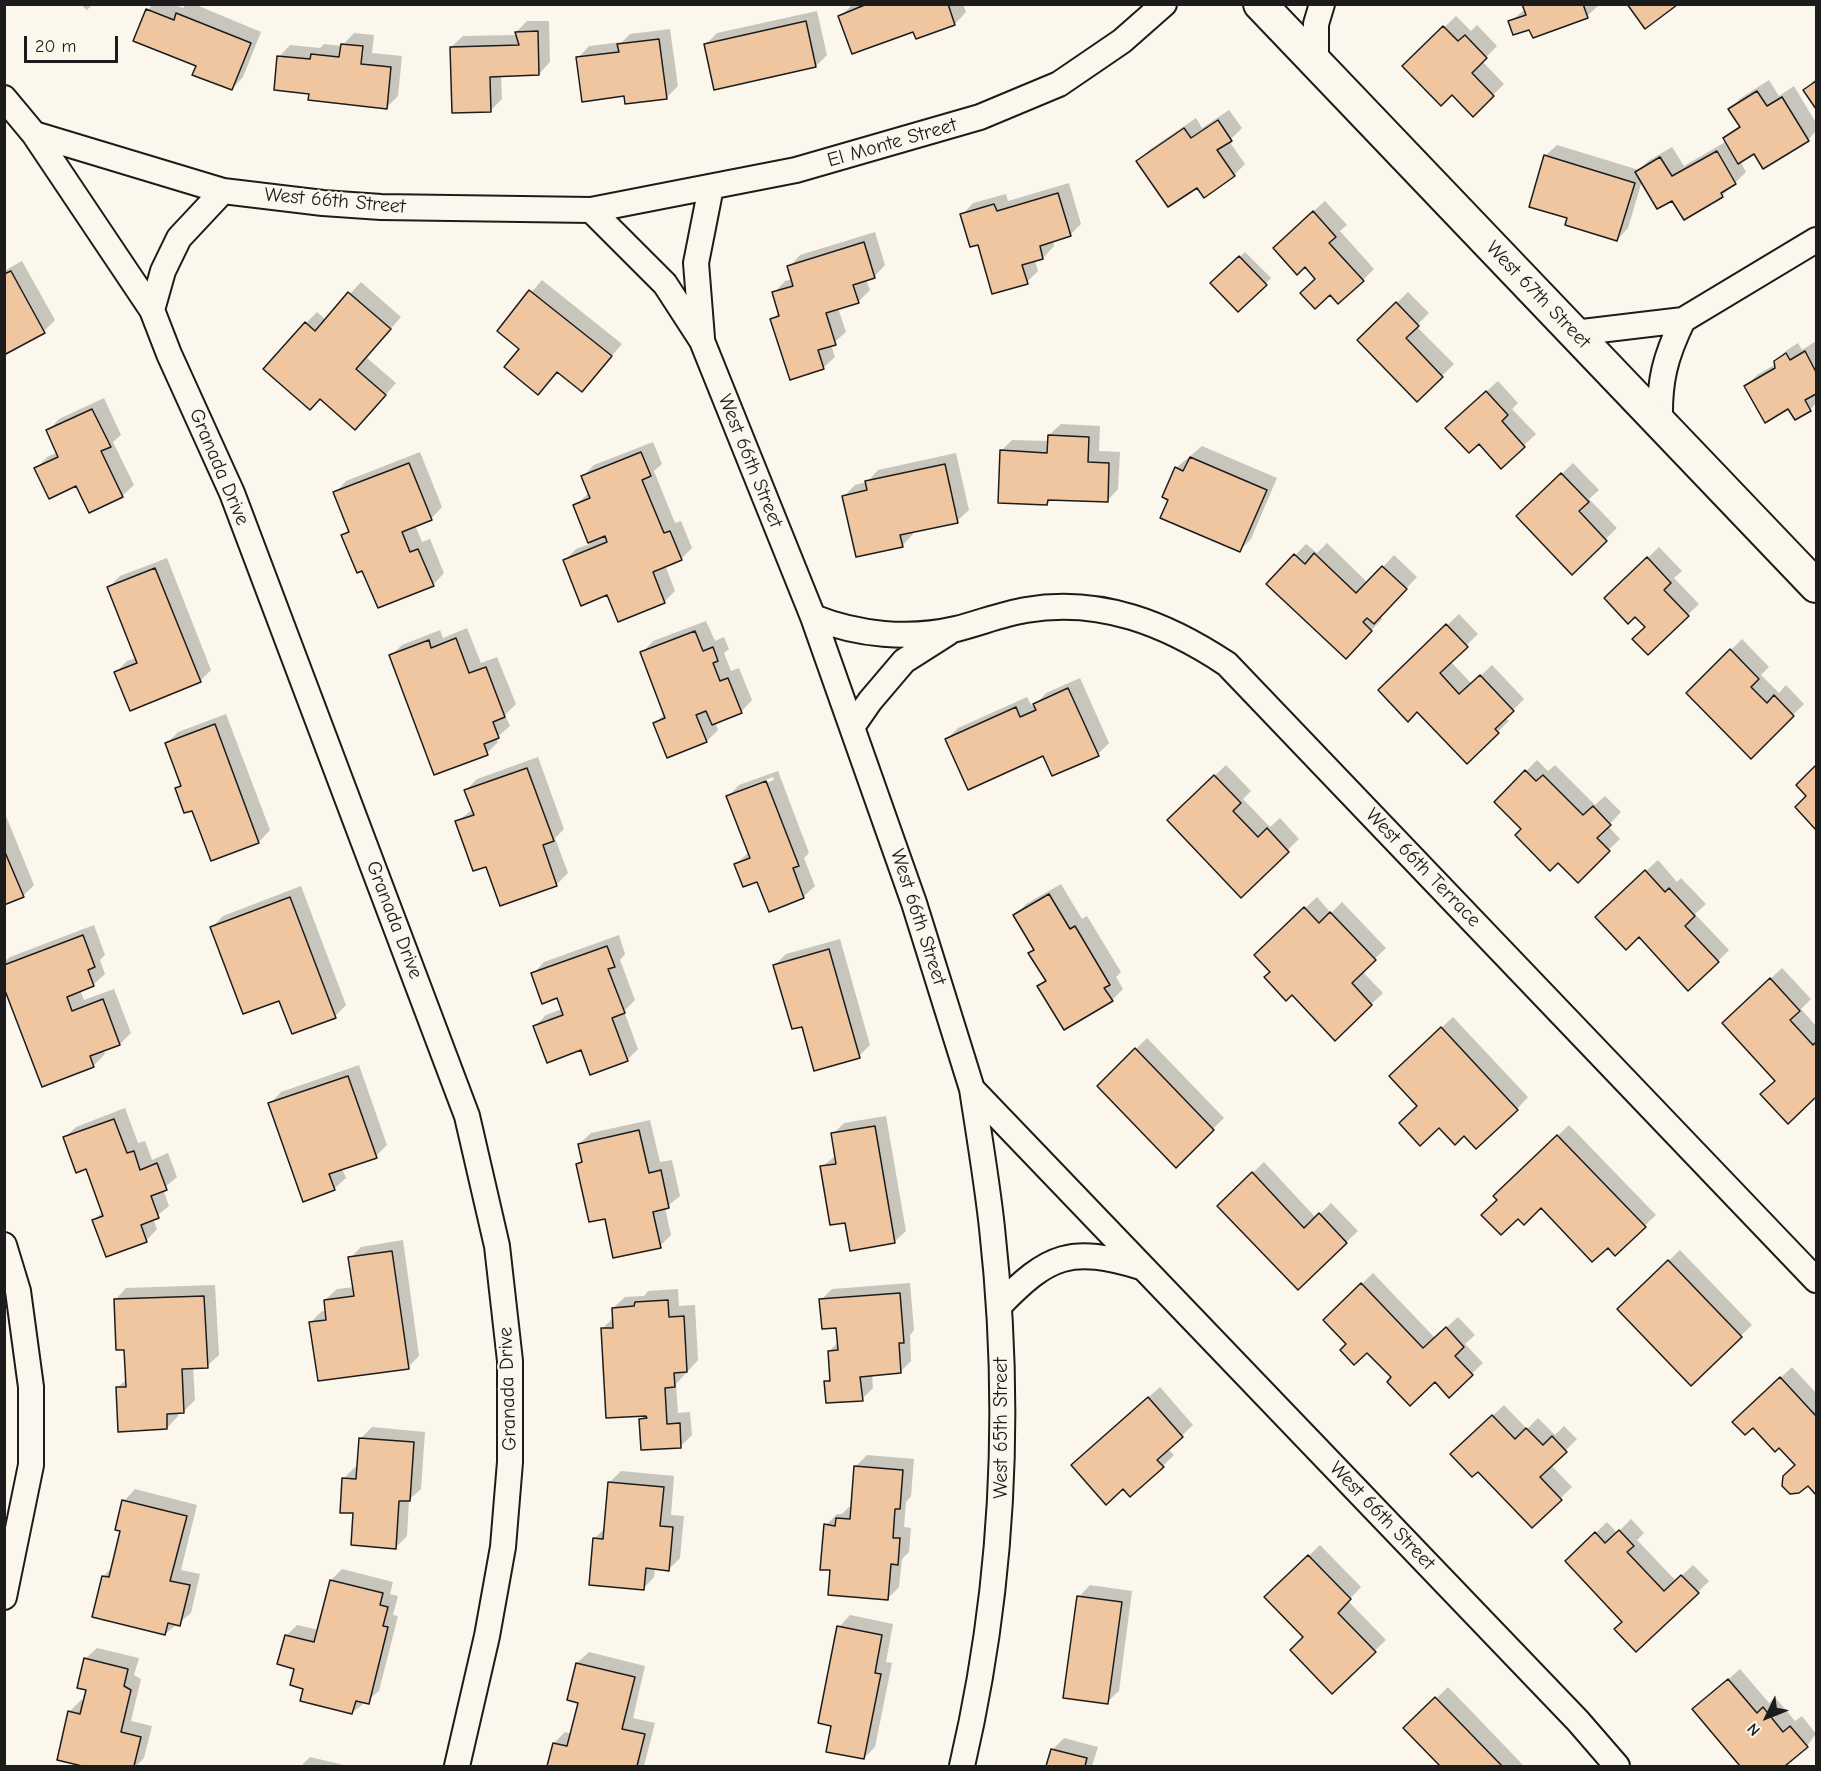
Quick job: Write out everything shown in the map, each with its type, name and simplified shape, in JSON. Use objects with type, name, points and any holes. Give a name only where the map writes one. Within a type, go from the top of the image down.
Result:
[{"type":"street","name":"El Monte Street","points":[[591,210],[796,170],[980,117],[1059,84],[1122,41],[1164,4]]},
{"type":"street","name":"West 67th Street","points":[[1260,4],[1816,586]]},
{"type":"street","points":[[1316,63],[1316,24],[1322,4]]},
{"type":"street","points":[[4,98],[34,134]]},
{"type":"street","name":"West 66th Street","points":[[34,134],[223,191],[369,206],[591,210],[665,284],[702,340],[813,617],[914,903],[972,1089],[1578,1721],[1617,1767]]},
{"type":"street","name":"Granada Drive","points":[[34,134],[152,310],[169,354],[232,493],[467,1116],[497,1246],[510,1361],[510,1462],[503,1547],[487,1636],[457,1767]]},
{"type":"street","points":[[702,340],[696,263],[711,187]]},
{"type":"street","points":[[152,310],[163,271],[179,238],[223,191]]},
{"type":"street","points":[[1574,333],[1683,320],[1816,240]]},
{"type":"street","points":[[1660,422],[1659,388],[1668,351],[1683,320]]},
{"type":"street","name":"West 66th Terrace","points":[[813,617],[843,629],[899,636],[955,629],[988,618],[1029,609],[1086,607],[1136,616],[1191,639],[1227,664],[1816,1280]]},
{"type":"street","name":"West 66th Terrace","points":[[852,727],[870,701],[904,661],[955,629]]},
{"type":"street","name":"West 65th Street","points":[[962,1767],[986,1644],[1001,1516],[1003,1418],[999,1306],[992,1228],[972,1089]]},
{"type":"street","points":[[4,1245],[18,1291],[31,1387],[31,1466],[4,1597]]},
{"type":"street","name":"West 66th Street","points":[[999,1306],[1025,1278],[1058,1259],[1103,1256],[1144,1268]]},
{"type":"building","points":[[867,4],[948,4],[955,25],[916,39],[913,32],[852,54],[838,16]]},
{"type":"building","points":[[1522,4],[1583,4],[1588,18],[1533,38],[1529,30],[1513,35],[1508,21],[1526,15]]},
{"type":"building","points":[[1627,4],[1676,4],[1677,5],[1645,29]]},
{"type":"building","points":[[146,9],[174,20],[176,13],[251,43],[232,90],[192,75],[196,66],[133,41]]},
{"type":"building","points":[[806,21],[816,67],[714,90],[704,44]]},
{"type":"building","points":[[1443,26],[1458,41],[1465,35],[1487,58],[1472,73],[1494,96],[1473,117],[1452,95],[1441,106],[1402,66]]},
{"type":"building","points":[[538,31],[539,75],[490,77],[491,112],[452,113],[450,47],[519,45],[515,32]]},
{"type":"building","points":[[659,39],[667,99],[625,104],[624,96],[582,102],[576,57],[619,52],[617,44]]},
{"type":"building","points":[[341,44],[363,46],[361,64],[391,67],[387,109],[308,100],[309,94],[274,90],[277,56],[310,59],[311,54],[339,57]]},
{"type":"building","points":[[1816,81],[1816,109],[1803,90]]},
{"type":"building","points":[[1757,91],[1767,106],[1782,97],[1809,141],[1763,169],[1754,154],[1738,164],[1723,138],[1740,127],[1728,109]]},
{"type":"building","points":[[1218,120],[1232,141],[1217,150],[1235,176],[1204,198],[1197,188],[1168,207],[1136,161],[1184,128],[1191,138]]},
{"type":"building","points":[[1717,151],[1736,184],[1721,193],[1723,197],[1684,220],[1672,201],[1657,209],[1635,172],[1660,157],[1672,176]]},
{"type":"building","points":[[1544,155],[1635,183],[1617,241],[1565,225],[1567,218],[1529,207]]},
{"type":"building","points":[[1058,193],[1071,236],[1040,246],[1043,259],[1022,265],[1028,284],[992,294],[978,245],[970,247],[960,214],[994,204],[997,211]]},
{"type":"building","points":[[1313,211],[1336,237],[1329,243],[1364,281],[1338,304],[1330,295],[1315,309],[1300,293],[1315,279],[1305,267],[1297,275],[1273,248]]},
{"type":"building","points":[[864,242],[875,278],[853,285],[859,303],[826,313],[836,345],[818,350],[824,369],[790,380],[770,319],[779,316],[772,292],[793,286],[787,266]]},
{"type":"building","points":[[1239,256],[1267,285],[1238,312],[1210,283]]},
{"type":"building","points":[[11,271],[45,333],[4,355],[4,274]]},
{"type":"building","points":[[529,290],[612,356],[582,392],[557,372],[538,395],[504,367],[519,349],[497,331]]},
{"type":"building","points":[[348,292],[391,329],[356,369],[386,395],[355,430],[320,399],[310,410],[263,369],[305,322],[315,331]]},
{"type":"building","points":[[1396,302],[1419,326],[1406,338],[1443,377],[1417,402],[1357,340]]},
{"type":"building","points":[[1805,351],[1816,372],[1816,394],[1805,400],[1811,411],[1795,420],[1788,409],[1765,423],[1744,386],[1775,368],[1774,361],[1786,353],[1790,360]]},
{"type":"building","points":[[1486,391],[1508,415],[1502,421],[1525,447],[1501,469],[1479,444],[1469,453],[1445,428]]},
{"type":"building","points":[[92,409],[111,447],[101,451],[123,497],[89,513],[76,486],[49,499],[34,468],[58,457],[46,430]]},
{"type":"building","points":[[1048,435],[1089,437],[1088,462],[1109,463],[1108,502],[1048,500],[1047,505],[998,503],[1000,450],[1047,453]]},
{"type":"building","points":[[641,452],[651,476],[642,480],[664,533],[670,531],[682,560],[653,572],[665,603],[618,622],[607,595],[581,606],[563,560],[607,542],[605,536],[588,543],[573,505],[590,498],[581,476]]},
{"type":"building","points":[[1190,457],[1267,490],[1240,552],[1160,518],[1168,500],[1162,497],[1175,467],[1183,471]]},
{"type":"building","points":[[409,463],[432,520],[402,532],[410,552],[418,549],[434,586],[378,608],[362,571],[357,573],[341,535],[349,532],[333,492]]},
{"type":"building","points":[[945,464],[958,523],[900,535],[903,547],[856,557],[842,496],[867,490],[865,481]]},
{"type":"building","points":[[1561,473],[1589,502],[1579,511],[1607,541],[1572,575],[1516,516]]},
{"type":"building","points":[[1314,553],[1356,593],[1382,566],[1407,589],[1374,624],[1367,618],[1363,622],[1372,631],[1346,659],[1266,584],[1294,554],[1305,564]]},
{"type":"building","points":[[1647,557],[1671,583],[1664,590],[1689,616],[1648,655],[1632,639],[1645,627],[1635,617],[1628,624],[1604,598]]},
{"type":"building","points":[[155,568],[201,682],[130,711],[114,672],[137,663],[107,587]]},
{"type":"building","points":[[1446,624],[1468,647],[1440,673],[1459,694],[1480,675],[1514,711],[1495,729],[1499,733],[1467,764],[1417,712],[1408,722],[1378,690]]},
{"type":"building","points":[[695,631],[703,651],[713,647],[718,661],[713,663],[720,681],[728,678],[742,713],[712,725],[706,711],[696,715],[707,742],[667,758],[653,723],[665,718],[640,652]]},
{"type":"building","points":[[456,638],[469,673],[486,667],[505,717],[493,722],[499,738],[484,744],[488,755],[434,775],[389,655],[429,640],[431,648]]},
{"type":"building","points":[[1730,649],[1759,679],[1751,687],[1767,703],[1774,695],[1794,716],[1751,759],[1686,693]]},
{"type":"building","points":[[1068,688],[1099,756],[1052,776],[1043,756],[968,790],[945,739],[1016,707],[1020,717],[1036,710],[1033,704]]},
{"type":"building","points":[[215,724],[259,843],[211,861],[192,811],[184,813],[175,788],[181,786],[165,743]]},
{"type":"building","points":[[1816,765],[1816,830],[1795,807],[1806,796],[1796,785]]},
{"type":"building","points":[[527,768],[554,841],[543,845],[557,886],[500,906],[486,867],[473,871],[455,821],[474,815],[464,790]]},
{"type":"building","points":[[1525,770],[1536,781],[1543,775],[1583,815],[1593,806],[1611,825],[1597,838],[1610,851],[1578,883],[1558,863],[1550,871],[1515,835],[1521,829],[1494,802]]},
{"type":"building","points":[[1214,775],[1241,803],[1233,811],[1258,837],[1267,828],[1289,852],[1241,898],[1167,820]]},
{"type":"building","points":[[766,781],[799,866],[793,868],[804,898],[769,912],[757,882],[743,887],[734,864],[750,858],[726,796]]},
{"type":"building","points":[[4,850],[24,897],[4,905]]},
{"type":"building","points":[[1645,870],[1665,892],[1669,888],[1695,916],[1685,926],[1719,962],[1688,991],[1639,937],[1626,950],[1595,917]]},
{"type":"building","points":[[1049,894],[1070,929],[1075,926],[1110,985],[1104,988],[1113,1001],[1064,1030],[1037,986],[1046,981],[1028,953],[1034,950],[1013,915]]},
{"type":"building","points":[[290,897],[336,1018],[292,1034],[279,1001],[243,1014],[210,927]]},
{"type":"building","points":[[1304,907],[1319,923],[1330,912],[1376,960],[1352,983],[1372,1005],[1335,1041],[1292,995],[1286,1001],[1264,977],[1270,972],[1254,955]]},
{"type":"building","points":[[83,935],[95,967],[88,970],[94,986],[67,997],[72,1011],[103,999],[120,1045],[90,1056],[94,1067],[42,1087],[4,988],[4,965]]},
{"type":"building","points":[[607,946],[615,967],[608,969],[625,1013],[612,1018],[628,1061],[590,1075],[581,1050],[547,1063],[533,1026],[563,1015],[557,998],[542,1004],[531,973]]},
{"type":"building","points":[[829,949],[860,1058],[814,1071],[802,1027],[792,1029],[773,965]]},
{"type":"building","points":[[1770,978],[1800,1011],[1790,1020],[1813,1045],[1816,1042],[1816,1097],[1788,1124],[1760,1094],[1775,1081],[1722,1023]]},
{"type":"building","points":[[1441,1027],[1518,1110],[1476,1149],[1464,1136],[1455,1145],[1439,1128],[1420,1146],[1399,1123],[1417,1106],[1389,1076]]},
{"type":"building","points":[[1135,1048],[1214,1130],[1176,1168],[1097,1086]]},
{"type":"building","points":[[348,1076],[377,1158],[329,1174],[335,1190],[303,1202],[268,1103]]},
{"type":"building","points":[[114,1119],[127,1153],[134,1151],[140,1170],[157,1163],[167,1190],[151,1196],[159,1218],[141,1225],[147,1242],[106,1257],[92,1220],[103,1216],[86,1169],[76,1173],[63,1137]]},
{"type":"building","points":[[875,1126],[895,1243],[850,1251],[845,1223],[830,1225],[820,1166],[836,1164],[831,1133]]},
{"type":"building","points":[[639,1130],[649,1173],[661,1170],[669,1208],[653,1212],[661,1248],[613,1258],[605,1219],[589,1222],[576,1164],[582,1162],[578,1144]]},
{"type":"building","points":[[1557,1135],[1646,1227],[1615,1256],[1608,1248],[1592,1262],[1541,1208],[1524,1225],[1518,1219],[1501,1235],[1481,1215],[1497,1200],[1493,1196]]},
{"type":"building","points":[[1252,1172],[1304,1228],[1319,1213],[1347,1243],[1298,1290],[1217,1206]]},
{"type":"building","points":[[392,1251],[409,1369],[318,1381],[309,1322],[326,1320],[324,1300],[354,1296],[348,1257]]},
{"type":"building","points":[[1668,1260],[1742,1337],[1691,1386],[1617,1309]]},
{"type":"building","points":[[1361,1283],[1423,1348],[1446,1327],[1464,1347],[1455,1356],[1473,1375],[1449,1398],[1435,1382],[1410,1406],[1387,1382],[1391,1377],[1367,1353],[1354,1365],[1340,1350],[1346,1344],[1323,1320]]},
{"type":"building","points":[[900,1293],[904,1343],[899,1343],[901,1373],[860,1377],[863,1401],[826,1403],[824,1381],[830,1381],[828,1351],[838,1350],[836,1328],[822,1329],[819,1299]]},
{"type":"building","points":[[204,1296],[208,1368],[182,1369],[184,1413],[167,1414],[167,1429],[118,1432],[116,1387],[126,1387],[124,1350],[116,1350],[114,1299]]},
{"type":"building","points":[[668,1300],[669,1317],[684,1316],[687,1372],[674,1373],[675,1387],[665,1388],[667,1424],[680,1423],[681,1448],[641,1450],[639,1419],[647,1418],[646,1416],[606,1418],[601,1328],[613,1328],[612,1308],[634,1306],[635,1302]]},
{"type":"building","points":[[1780,1377],[1816,1416],[1816,1495],[1808,1486],[1799,1493],[1790,1494],[1782,1486],[1783,1476],[1795,1465],[1779,1448],[1775,1452],[1753,1428],[1745,1435],[1732,1422]]},
{"type":"building","points":[[1148,1397],[1183,1437],[1157,1460],[1164,1467],[1130,1497],[1123,1489],[1106,1505],[1071,1465]]},
{"type":"building","points":[[1492,1415],[1515,1439],[1526,1428],[1543,1445],[1552,1436],[1567,1452],[1540,1477],[1562,1500],[1532,1528],[1478,1472],[1472,1477],[1450,1454]]},
{"type":"building","points":[[359,1438],[414,1442],[410,1501],[399,1501],[396,1549],[351,1545],[353,1513],[340,1513],[342,1478],[356,1479]]},
{"type":"building","points":[[854,1466],[903,1470],[900,1509],[895,1509],[893,1538],[900,1538],[898,1565],[891,1564],[888,1600],[828,1595],[830,1570],[820,1570],[824,1524],[835,1526],[836,1518],[850,1519]]},
{"type":"building","points":[[608,1482],[664,1487],[660,1526],[673,1527],[669,1571],[646,1568],[644,1590],[589,1585],[593,1538],[603,1539]]},
{"type":"building","points":[[122,1500],[187,1516],[170,1581],[190,1585],[180,1626],[168,1623],[165,1635],[92,1617],[102,1576],[109,1577],[120,1531],[115,1530]]},
{"type":"building","points":[[1619,1530],[1634,1546],[1627,1552],[1664,1591],[1681,1575],[1699,1593],[1636,1652],[1614,1629],[1622,1622],[1565,1561],[1595,1532],[1605,1543]]},
{"type":"building","points":[[1308,1555],[1351,1599],[1338,1613],[1376,1652],[1332,1694],[1290,1650],[1303,1637],[1264,1597]]},
{"type":"building","points":[[330,1580],[383,1593],[380,1605],[388,1607],[383,1626],[388,1627],[369,1704],[356,1701],[352,1714],[300,1701],[303,1689],[290,1685],[294,1669],[277,1664],[285,1635],[314,1642]]},
{"type":"building","points":[[1077,1596],[1122,1602],[1108,1704],[1063,1698]]},
{"type":"building","points":[[837,1626],[882,1635],[875,1673],[881,1674],[864,1759],[826,1752],[831,1726],[818,1723]]},
{"type":"building","points":[[84,1658],[128,1669],[124,1686],[131,1690],[121,1732],[141,1737],[134,1766],[82,1766],[57,1760],[68,1711],[80,1714],[86,1690],[77,1688]]},
{"type":"building","points":[[576,1663],[635,1677],[622,1729],[645,1734],[637,1766],[547,1766],[553,1743],[567,1746],[578,1703],[567,1700]]},
{"type":"building","points":[[1728,1679],[1757,1713],[1763,1707],[1783,1732],[1790,1726],[1808,1747],[1785,1766],[1740,1766],[1692,1709]]},
{"type":"building","points":[[1435,1697],[1502,1766],[1440,1766],[1403,1728]]},
{"type":"building","points":[[1051,1749],[1087,1758],[1085,1766],[1046,1766]]}]
